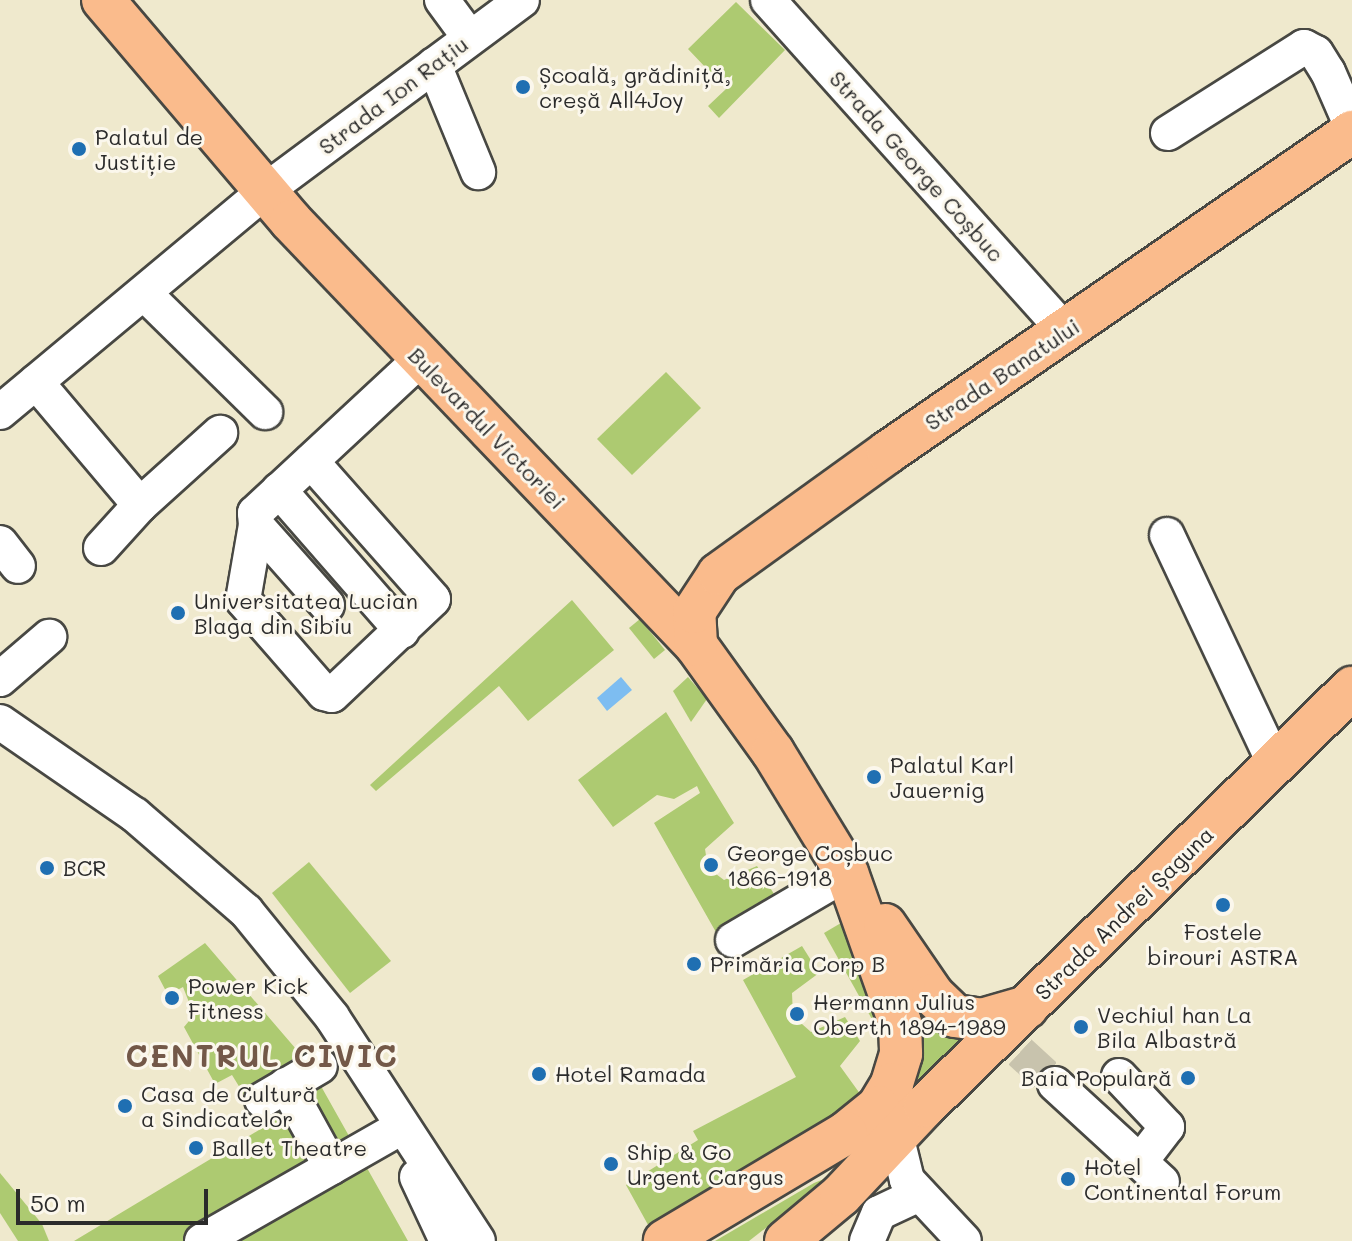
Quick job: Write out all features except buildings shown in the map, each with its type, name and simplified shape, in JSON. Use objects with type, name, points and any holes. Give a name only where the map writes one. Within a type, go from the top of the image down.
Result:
[{"type":"main road","name":"Bulevardul Victoriei","points":[[103,0],[265,191],[421,359],[696,645],[773,752],[847,873],[933,995],[955,1016],[1016,1030]]},
{"type":"main road","name":"Strada Banatului","points":[[696,645],[694,612],[719,574],[1352,130]]},
{"type":"main road","name":"Strada Andrei Șaguna","points":[[786,1241],[841,1195],[1016,1030],[1352,688]]},
{"type":"main road","name":"Bulevardul Victoriei","points":[[665,1241],[846,1133],[878,1107],[892,1084],[901,1054],[900,1023],[847,873]]},
{"type":"street","points":[[442,0],[470,38]]},
{"type":"street","name":"Strada Ion Rațiu","points":[[0,412],[265,191],[522,0]]},
{"type":"street","name":"Strada George Coșbuc","points":[[768,0],[1065,331]]},
{"type":"street","points":[[1168,133],[1304,47],[1316,53],[1328,72],[1352,130]]},
{"type":"street","points":[[434,65],[478,172]]},
{"type":"street","points":[[144,293],[265,412]]},
{"type":"street","points":[[311,461],[431,592],[431,604],[339,691],[324,693],[243,600],[256,525],[255,513],[279,490],[421,359]]},
{"type":"street","points":[[36,382],[140,505]]},
{"type":"street","points":[[101,548],[140,505],[220,433]]},
{"type":"street","points":[[279,490],[402,631]]},
{"type":"street","points":[[256,525],[327,605]]},
{"type":"street","points":[[1167,535],[1275,764]]},
{"type":"street","points":[[0,679],[49,637]]},
{"type":"street","points":[[3,730],[135,815],[246,911],[332,1017],[400,1128],[447,1241]]},
{"type":"street","points":[[733,940],[847,873]]},
{"type":"street","points":[[320,1066],[274,1092],[331,1167]]},
{"type":"street","points":[[1055,1084],[1151,1172],[1167,1127],[1119,1076]]},
{"type":"street","points":[[202,1241],[400,1128]]},
{"type":"street","points":[[400,1128],[436,1170],[478,1241]]},
{"type":"street","points":[[897,1139],[900,1166],[917,1195],[964,1241]]},
{"type":"street","points":[[867,1241],[879,1213],[917,1195]]},
{"type":"green space","points":[[736,2],[785,50],[719,118],[708,106],[726,89],[688,49]]},
{"type":"green space","points":[[666,372],[701,408],[632,475],[597,439]]},
{"type":"green space","points":[[572,600],[614,650],[528,721],[499,686],[376,791],[370,785]]},
{"type":"green space","points":[[640,619],[665,650],[654,659],[629,628]]},
{"type":"green space","points":[[688,677],[707,699],[691,722],[673,691]]},
{"type":"green space","points":[[666,712],[734,823],[705,849],[708,868],[724,880],[757,866],[777,899],[717,934],[654,823],[700,793],[697,786],[674,799],[657,795],[613,827],[578,780]]},
{"type":"green space","points":[[309,862],[391,961],[350,993],[272,893]]},
{"type":"green space","points":[[846,920],[859,942],[883,1039],[824,933]]},
{"type":"green space","points":[[205,943],[308,1063],[408,1241],[74,1241],[264,1127],[232,1075],[215,1084],[184,1027],[194,1015],[183,987],[168,995],[158,976]]},
{"type":"green space","points":[[802,946],[819,973],[792,993],[793,1016],[811,1032],[845,1017],[860,1041],[840,1066],[866,1102],[652,1232],[626,1185],[698,1140],[693,1131],[796,1077],[743,980]]},
{"type":"green space","points":[[910,996],[968,1035],[915,1091],[921,1052]]},
{"type":"green space","points":[[0,1173],[42,1224],[49,1241],[18,1241],[0,1213]]},
{"type":"green space","points":[[834,1175],[749,1241],[715,1241],[814,1183]]},
{"type":"water","points":[[621,677],[632,690],[607,711],[597,698]]},
{"type":"tunnel","points":[[1020,1052],[1055,1084]]},
{"type":"place","name":"Școală, grădiniță, creșă All4Joy","points":[[523,87]]},
{"type":"place","name":"Palatul de Justiție","points":[[79,149]]},
{"type":"place","name":"Universitatea Lucian Blaga din Sibiu","points":[[178,613]]},
{"type":"place","name":"Palatul Karl Jauernig","points":[[874,777]]},
{"type":"place","name":"George Coșbuc 1866-1918","points":[[711,865]]},
{"type":"place","name":"BCR","points":[[47,868]]},
{"type":"place","name":"Fostele birouri ASTRA","points":[[1223,905]]},
{"type":"place","name":"Primăria Corp B","points":[[694,964]]},
{"type":"place","name":"Power Kick Fitness","points":[[172,998]]},
{"type":"place","name":"Hermann Julius Oberth 1894-1989","points":[[797,1014]]},
{"type":"place","name":"Vechiul han La Bila Albastră","points":[[1081,1027]]},
{"type":"place","name":"Hotel Ramada","points":[[539,1074]]},
{"type":"place","name":"Baia Populară","points":[[1188,1078]]},
{"type":"place","name":"Casa de Cultură a Sindicatelor","points":[[125,1106]]},
{"type":"place","name":"Ballet Theatre","points":[[196,1148]]},
{"type":"place","name":"Ship & Go Urgent Cargus","points":[[611,1164]]},
{"type":"place","name":"Hotel Continental Forum","points":[[1068,1179]]},
{"type":"district","name":"CENTRUL CIVIC","points":[[262,1055]]}]
